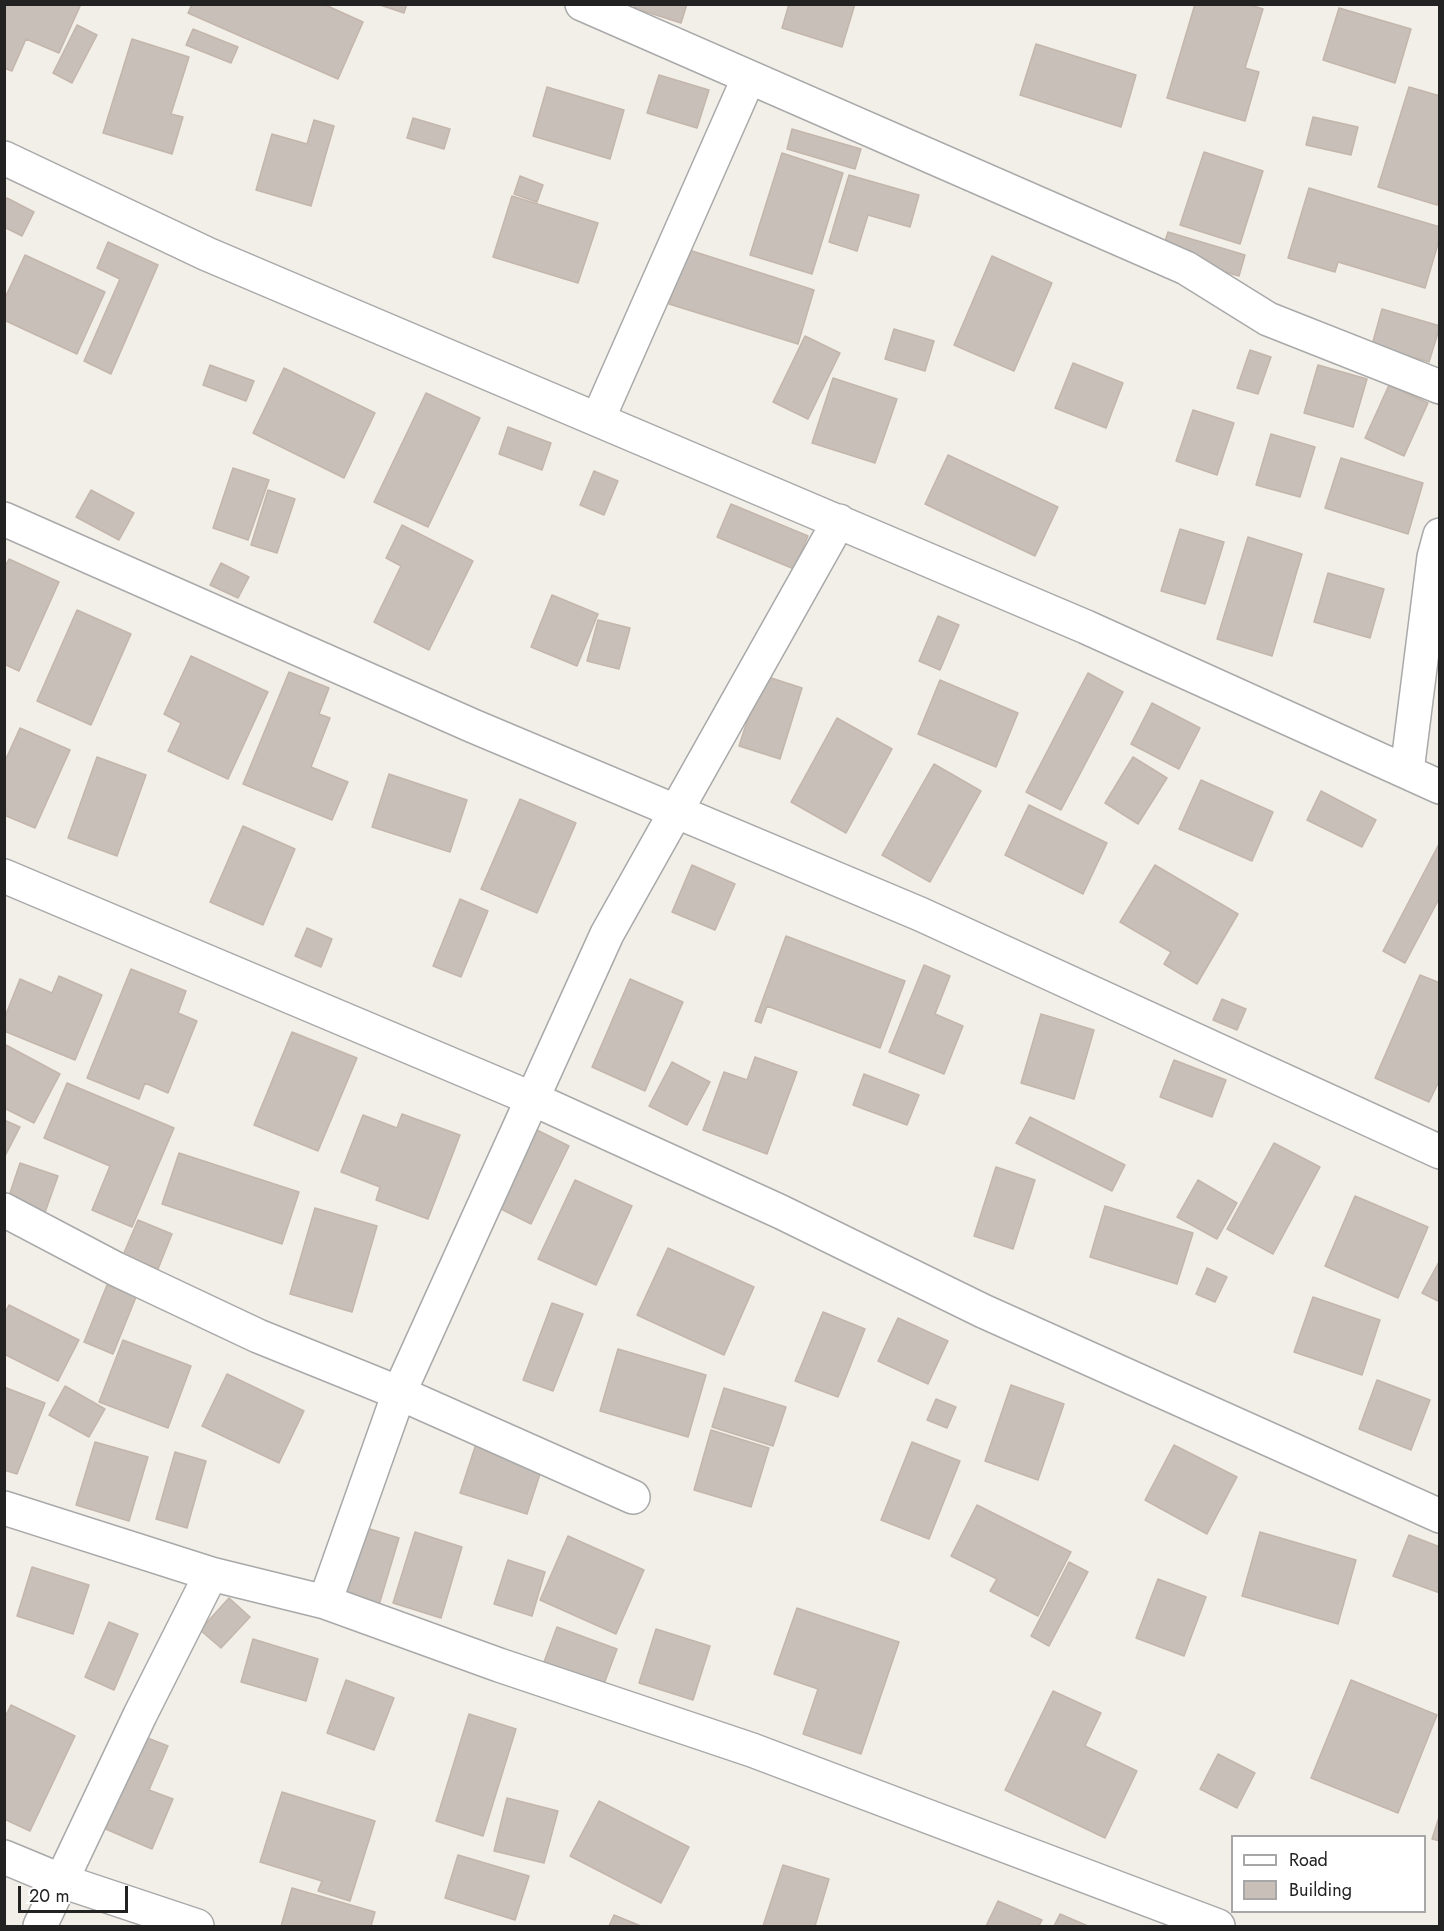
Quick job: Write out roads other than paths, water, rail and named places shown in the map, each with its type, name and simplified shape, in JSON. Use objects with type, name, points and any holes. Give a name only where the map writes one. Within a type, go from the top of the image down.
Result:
[{"type":"street","points":[[582,4],[1186,268],[1268,319],[1440,387]]},
{"type":"street","points":[[598,419],[749,77]]},
{"type":"street","points":[[4,158],[207,254],[1086,627],[1407,771],[1440,788]]},
{"type":"street","points":[[325,1602],[399,1393],[606,934],[839,521]]},
{"type":"street","points":[[6,524],[675,813],[920,914],[1440,1152]]},
{"type":"street","points":[[1407,771],[1434,557],[1440,535]]},
{"type":"street","points":[[4,876],[533,1099],[781,1212],[1005,1321],[1440,1516]]},
{"type":"street","points":[[4,1210],[116,1269],[258,1336],[399,1393],[633,1497]]},
{"type":"street","points":[[4,1508],[211,1574],[325,1602],[499,1665],[752,1750],[1218,1926]]},
{"type":"street","points":[[40,1926],[140,1714],[211,1574]]},
{"type":"street","points":[[4,1857],[62,1881],[197,1926]]}]
